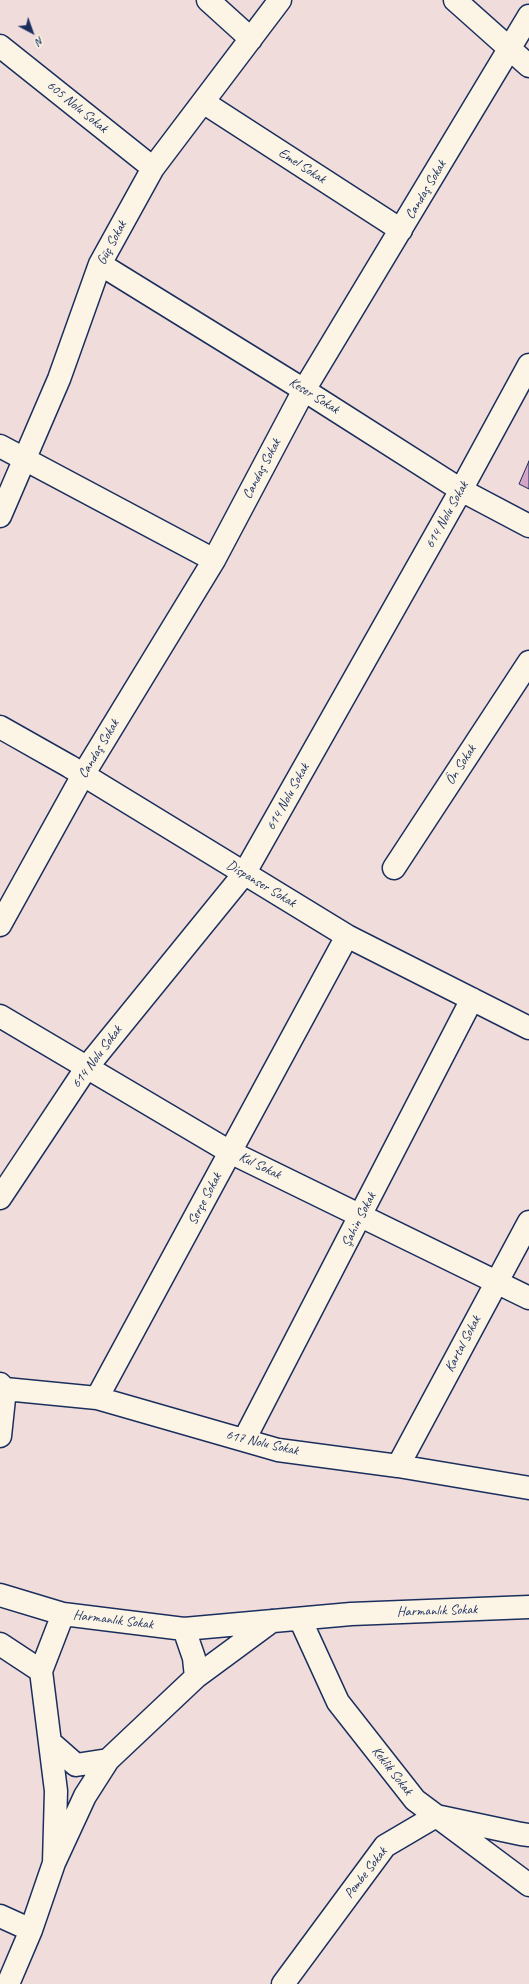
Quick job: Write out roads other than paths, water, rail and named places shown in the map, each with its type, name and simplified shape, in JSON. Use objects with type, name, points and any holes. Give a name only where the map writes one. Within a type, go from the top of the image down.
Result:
[{"type":"street","points":[[208,0],[251,39]]},
{"type":"street","name":"Güç Sokak","points":[[0,516],[59,379],[100,264],[153,168],[280,0]]},
{"type":"street","points":[[455,0],[529,66]]},
{"type":"street","name":"Candaş Sokak","points":[[0,925],[83,775],[214,560],[304,390],[529,16]]},
{"type":"street","name":"605 Nolu Sokak","points":[[0,46],[153,168]]},
{"type":"street","name":"Emel Sokak","points":[[203,102],[401,230]]},
{"type":"street","name":"Keser Sokak","points":[[100,264],[304,390],[461,490],[529,526]]},
{"type":"street","name":"614 Nolu Sokak","points":[[0,1198],[87,1067],[244,874],[461,490],[529,365]]},
{"type":"street","points":[[0,446],[214,560]]},
{"type":"street","name":"Ön Sokak","points":[[394,868],[529,662]]},
{"type":"street","name":"Dispanser Sokak","points":[[0,727],[83,775],[347,936],[529,1028]]},
{"type":"street","name":"Serçe Sokak","points":[[97,1398],[347,936]]},
{"type":"street","name":"Şahin Sokak","points":[[244,1440],[361,1216],[472,998]]},
{"type":"street","name":"Kul Sokak","points":[[0,1016],[230,1152],[529,1298]]},
{"type":"street","name":"Kartal Sokak","points":[[398,1466],[529,1222]]},
{"type":"street","points":[[0,1436],[2,1387]]},
{"type":"street","name":"617 Nolu Sokak","points":[[2,1387],[97,1398],[278,1450],[398,1466],[529,1488]]},
{"type":"street","points":[[0,1595],[63,1614]]},
{"type":"street","name":"Harmanlık Sokak","points":[[54,1863],[56,1791],[41,1671],[63,1614],[184,1629],[351,1614],[529,1607]]},
{"type":"street","name":"Keklik Sokak","points":[[300,1619],[338,1702],[415,1800],[529,1884]]},
{"type":"street","name":"Harmanlık Sokak","points":[[8,1984],[31,1930],[54,1863],[85,1796],[108,1760],[196,1677],[273,1620]]},
{"type":"street","points":[[184,1629],[194,1658],[196,1677]]},
{"type":"street","points":[[0,1644],[41,1671]]},
{"type":"street","points":[[51,1744],[76,1766],[108,1760]]},
{"type":"street","points":[[436,1816],[521,1834],[529,1834]]},
{"type":"street","name":"Pembe Sokak","points":[[283,1984],[385,1846],[436,1816]]},
{"type":"street","points":[[0,1916],[31,1930]]}]
